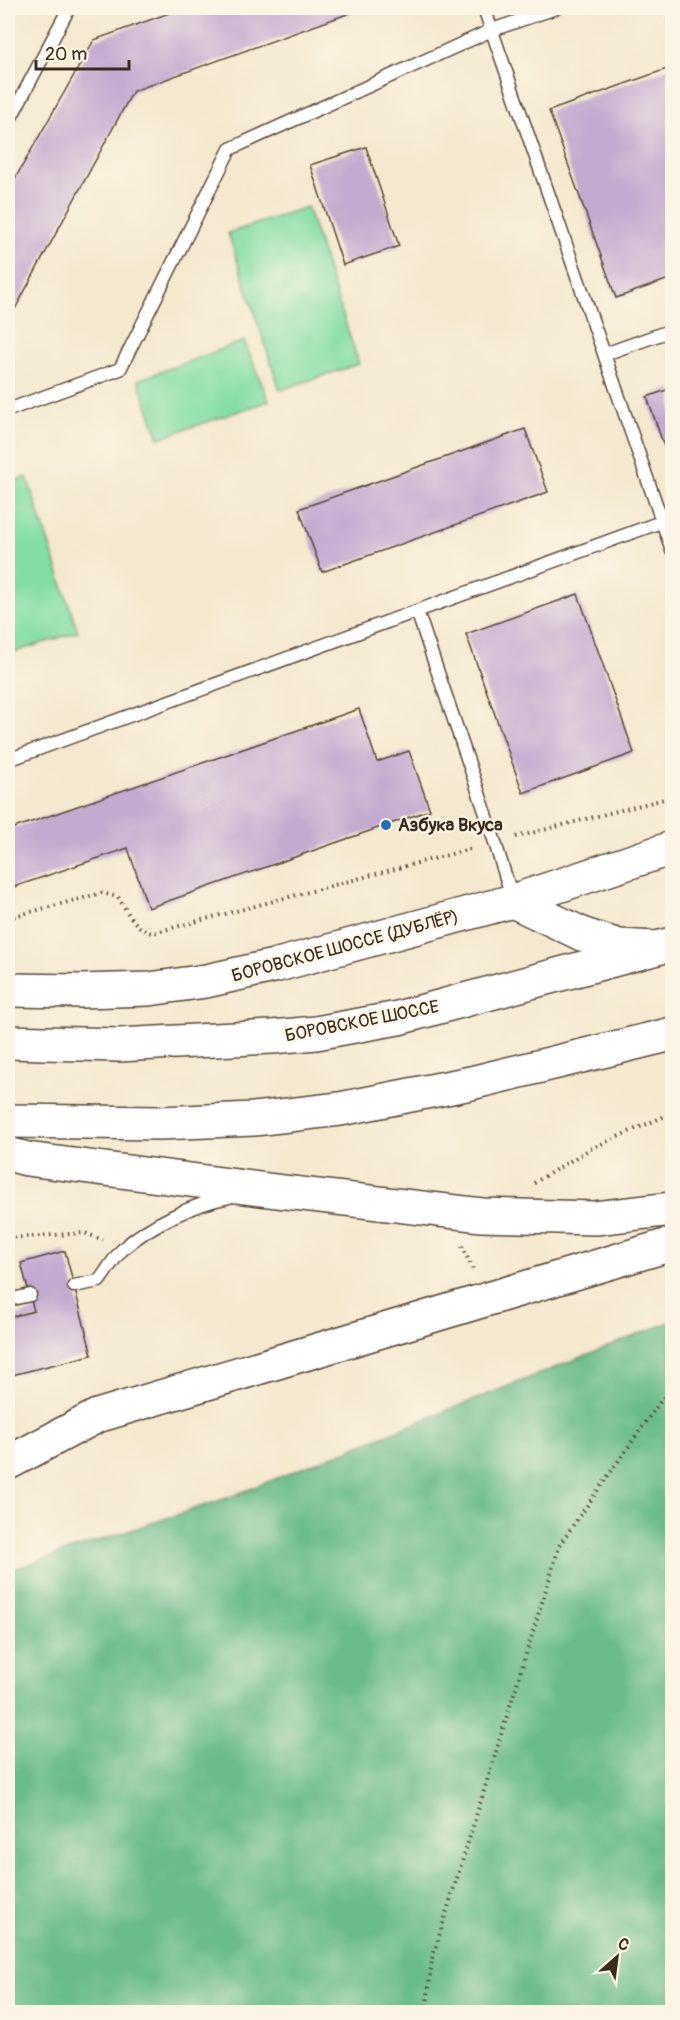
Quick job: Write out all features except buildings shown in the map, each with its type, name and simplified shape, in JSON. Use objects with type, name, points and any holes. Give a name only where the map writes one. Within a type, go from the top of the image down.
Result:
[{"type":"main road","name":"БОРОВСКОЕ ШОССЕ (ДУБЛЁР)","points":[[8,990],[149,989],[206,981],[274,966],[513,901],[672,848]]},
{"type":"main road","points":[[513,901],[584,935],[619,946],[666,946]]},
{"type":"main road","name":"БОРОВСКОЕ ШОССЕ","points":[[8,1042],[118,1045],[316,1033],[398,1018],[666,946]]},
{"type":"main road","points":[[8,1121],[160,1123],[254,1119],[340,1109],[471,1083],[672,1034]]},
{"type":"main road","points":[[8,1154],[27,1159],[482,1215],[595,1218],[672,1209]]},
{"type":"main road","points":[[8,1463],[97,1416],[672,1244]]},
{"type":"lane","points":[[8,123],[69,8]]},
{"type":"lane","points":[[484,8],[605,354],[668,520],[672,550]]},
{"type":"lane","points":[[8,410],[120,369],[230,149],[492,30],[556,8]]},
{"type":"lane","points":[[605,354],[672,330]]},
{"type":"lane","points":[[8,760],[668,520]]},
{"type":"lane","points":[[417,611],[513,901]]},
{"type":"lane","points":[[74,1286],[99,1281],[124,1248],[187,1209],[211,1200],[276,1191]]},
{"type":"lane","points":[[8,1300],[30,1295]]},
{"type":"path","points":[[8,918],[102,893],[118,897],[144,932],[153,933],[672,797]]},
{"type":"path","points":[[426,2013],[432,1959],[560,1544],[672,1388]]},
{"type":"green space","points":[[307,207],[359,364],[280,390],[228,233]]},
{"type":"green space","points":[[244,341],[269,401],[159,438],[138,380]]},
{"type":"green space","points":[[27,477],[78,632],[8,654],[8,483]]},
{"type":"green space","points":[[672,1321],[672,2012],[8,2012],[8,1571],[227,1498]]},
{"type":"place","name":"Азбука Вкуса","points":[[386,825]]}]
